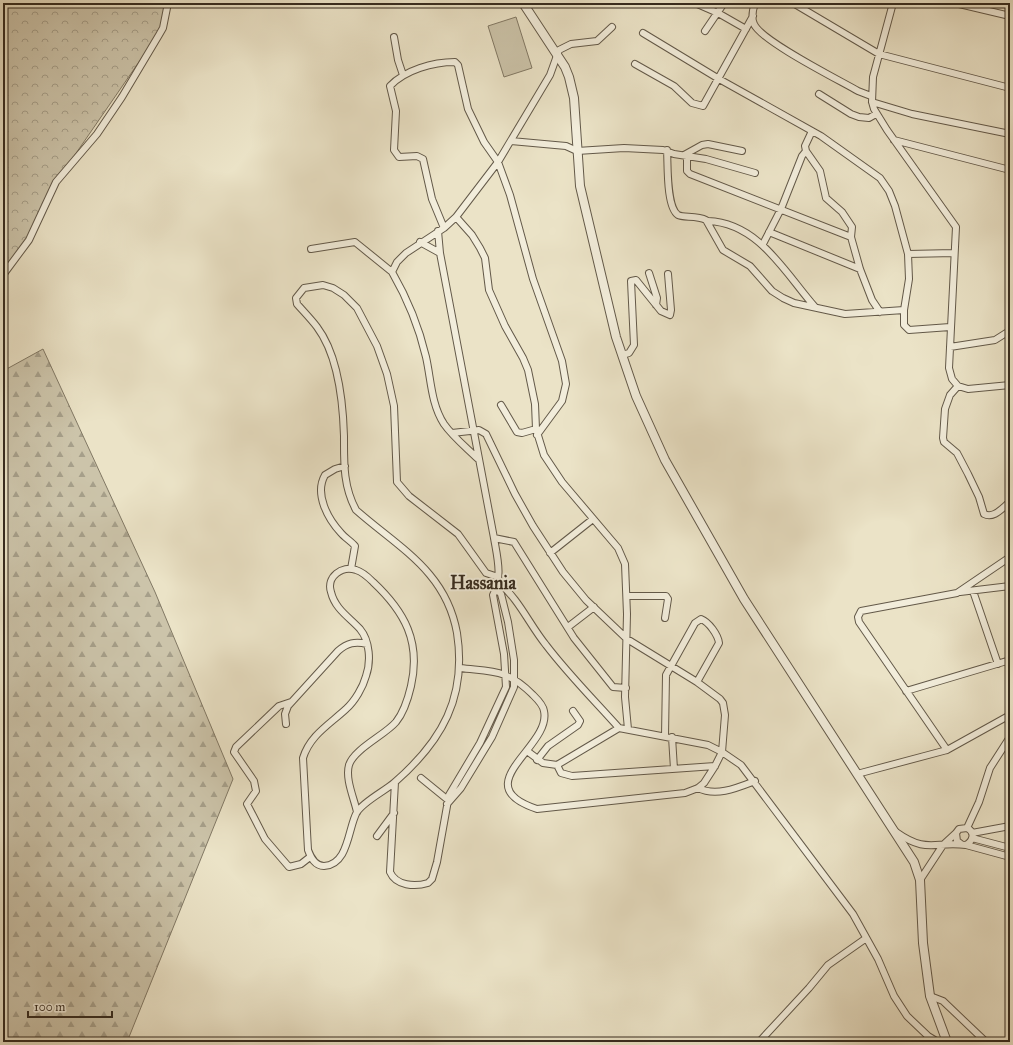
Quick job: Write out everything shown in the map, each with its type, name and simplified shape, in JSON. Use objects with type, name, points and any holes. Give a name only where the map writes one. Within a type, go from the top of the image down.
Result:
[{"type":"street","points":[[3,275],[29,240],[56,182],[97,134],[122,97],[159,36],[168,3]]},
{"type":"street","points":[[523,3],[565,67],[572,86],[583,202],[622,355],[636,396],[665,460],[744,599],[914,862],[920,880],[922,944],[930,996],[947,1042]]},
{"type":"street","points":[[695,3],[718,12],[746,29]]},
{"type":"street","points":[[705,31],[724,3]]},
{"type":"street","points":[[755,3],[753,16],[754,26],[772,42],[871,99],[912,114],[1010,134]]},
{"type":"street","points":[[793,3],[880,54],[1010,88]]},
{"type":"street","points":[[893,3],[880,54],[871,99],[876,114],[955,224],[957,232],[954,252],[950,327],[951,375],[958,386],[968,389],[1010,385]]},
{"type":"street","points":[[955,3],[1010,16]]},
{"type":"street","points":[[635,64],[674,86],[688,99],[700,106],[705,104],[753,16]]},
{"type":"street","points":[[392,272],[397,262],[420,242],[441,229],[456,217],[498,162],[550,75],[559,50],[563,46],[597,41],[612,27]]},
{"type":"street","points":[[643,33],[719,79],[812,131],[880,178],[895,206],[908,254],[909,280],[904,310],[904,325],[909,330],[950,327]]},
{"type":"street","points":[[394,37],[398,60],[403,75]]},
{"type":"street","points":[[395,782],[390,872],[393,878],[399,882],[412,885],[423,885],[430,882],[434,871],[450,792],[490,724],[506,687],[506,674],[493,595],[496,590],[498,580],[494,538],[478,459],[475,430],[440,253],[441,229],[432,199],[424,159],[417,156],[399,157],[394,150],[396,112],[390,86],[403,75],[431,65],[451,62],[457,63],[468,109],[484,142],[498,162],[515,210],[523,246],[565,373],[566,384],[562,401],[537,432],[517,432],[501,405]]},
{"type":"street","points":[[819,94],[859,117],[870,118],[876,114]]},
{"type":"street","points":[[812,131],[805,146],[806,151],[820,170],[826,198],[842,212],[851,225],[851,237],[860,269],[872,300],[880,312]]},
{"type":"street","points":[[893,139],[1010,170]]},
{"type":"street","points":[[509,144],[566,146],[577,151],[645,147],[667,150],[674,154],[706,159],[755,173]]},
{"type":"street","points":[[685,156],[702,144],[742,150]]},
{"type":"street","points":[[667,150],[671,204],[678,215],[698,216],[708,221],[728,225],[752,236],[764,244],[815,307]]},
{"type":"street","points":[[764,244],[781,209],[799,162],[806,151]]},
{"type":"street","points":[[685,156],[687,171],[690,174],[851,237]]},
{"type":"street","points":[[456,217],[472,235],[483,253],[489,290],[528,370],[534,397],[537,432],[547,462],[593,519],[604,530],[622,555],[625,564],[627,596],[626,688],[628,729]]},
{"type":"street","points":[[708,221],[720,246],[750,266],[776,294],[794,303],[845,314],[904,310]]},
{"type":"street","points":[[770,232],[860,269]]},
{"type":"street","points":[[311,249],[357,242],[392,272],[419,330],[436,408],[444,424],[478,459]]},
{"type":"street","points":[[420,242],[440,253]]},
{"type":"street","points":[[908,254],[954,252]]},
{"type":"street","points":[[649,273],[657,298],[656,305]]},
{"type":"street","points":[[622,355],[629,353],[634,345],[632,280],[636,280],[662,312],[671,315],[668,274]]},
{"type":"street","points":[[357,812],[395,782],[432,745],[447,720],[451,711],[460,668],[457,634],[445,596],[433,578],[412,555],[356,510],[346,486],[343,408],[334,365],[323,336],[296,301],[298,293],[310,286],[329,286],[344,295],[357,308],[377,346],[387,374],[394,406],[397,482],[409,496],[458,534],[486,573],[498,580],[510,592],[545,644],[566,670],[619,728]]},
{"type":"street","points":[[950,347],[995,340],[1009,331]]},
{"type":"street","points":[[958,386],[950,395],[945,410],[944,442],[959,457],[975,486],[984,514],[988,516],[994,515],[1010,502]]},
{"type":"street","points":[[452,433],[475,430],[482,431],[488,435],[515,494],[550,553],[594,608],[627,639],[697,682],[720,699],[724,708],[725,716],[722,752],[704,783],[698,788],[685,793],[537,809],[517,801],[508,783],[511,771],[527,751],[540,730],[545,713],[538,700],[515,679],[506,674],[460,668]]},
{"type":"street","points":[[345,466],[335,469],[325,475],[322,494],[326,511],[343,536],[355,546],[351,569]]},
{"type":"street","points":[[550,553],[593,519]]},
{"type":"street","points":[[494,538],[514,542],[568,627],[609,683],[615,688],[626,688]]},
{"type":"street","points":[[957,593],[1010,557]]},
{"type":"street","points":[[351,569],[366,575],[384,592],[407,625],[412,640],[415,657],[408,700],[396,722],[365,747],[350,764],[350,783],[357,812],[346,847],[338,860],[328,865],[320,866],[315,863],[310,856],[307,844],[303,758],[316,736],[348,708],[359,690],[369,666],[367,644],[360,629],[345,616],[334,602],[330,591],[331,581],[337,572],[341,570],[351,569]]},
{"type":"street","points":[[946,750],[858,622],[858,617],[861,611],[957,593],[1010,586]]},
{"type":"street","points":[[447,802],[461,788],[479,759],[497,727],[512,693],[515,679],[508,622],[501,594],[496,590]]},
{"type":"street","points":[[973,591],[998,664]]},
{"type":"street","points":[[627,596],[666,596],[668,599],[664,618]]},
{"type":"street","points":[[568,627],[594,608]]},
{"type":"street","points":[[665,736],[666,675],[696,621],[699,619],[704,620],[713,630],[719,644],[697,682]]},
{"type":"street","points":[[286,724],[285,714],[291,702],[344,646],[354,642],[367,644]]},
{"type":"street","points":[[906,691],[1010,660]]},
{"type":"street","points":[[291,702],[279,706],[236,746],[234,752],[255,784],[256,791],[247,804],[265,840],[290,868],[301,864],[310,856]]},
{"type":"street","points":[[537,760],[548,746],[578,726],[579,719],[573,711]]},
{"type":"street","points":[[857,774],[946,750],[1010,716]]},
{"type":"street","points":[[490,724],[497,727]]},
{"type":"street","points":[[527,751],[543,763],[557,765],[619,728],[708,745],[722,752],[741,765],[755,781],[853,914],[865,939],[878,959],[894,996],[907,1016],[928,1036],[938,1042]]},
{"type":"street","points":[[672,737],[674,769]]},
{"type":"street","points":[[967,828],[979,802],[990,768],[1010,737]]},
{"type":"street","points":[[472,755],[479,759]]},
{"type":"street","points":[[557,765],[561,773],[572,776],[715,766]]},
{"type":"street","points":[[421,778],[447,802]]},
{"type":"street","points":[[698,788],[706,792],[719,792],[755,781]]},
{"type":"street","points":[[377,836],[394,812]]},
{"type":"street","points":[[895,831],[909,842],[921,846],[964,844],[972,836],[1010,826]]},
{"type":"street","points":[[920,880],[943,845],[959,829],[967,828]]},
{"type":"street","points":[[967,828],[972,836],[1010,848]]},
{"type":"street","points":[[956,833],[957,841],[1010,857]]},
{"type":"street","points":[[759,1042],[828,965],[865,939]]},
{"type":"street","points":[[930,996],[943,1001],[986,1042]]},
{"type":"green space","points":[[3,3],[166,3],[161,30],[61,175],[35,230],[3,270]]},
{"type":"green space","points":[[516,17],[532,68],[504,77],[488,26]]},
{"type":"green space","points":[[43,349],[155,592],[233,779],[127,1042],[3,1042],[3,371]]},
{"type":"district","name":"Hassania","points":[[483,583]]}]
